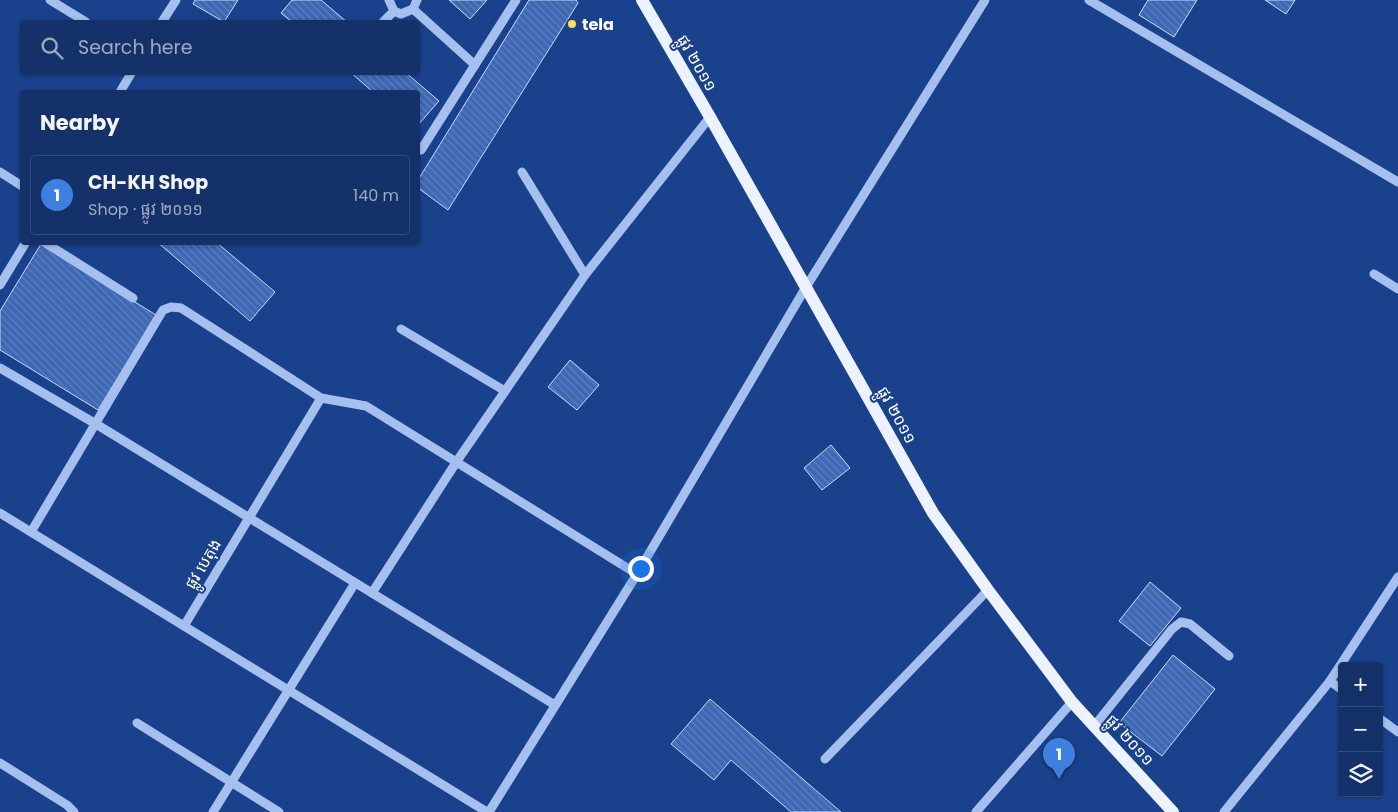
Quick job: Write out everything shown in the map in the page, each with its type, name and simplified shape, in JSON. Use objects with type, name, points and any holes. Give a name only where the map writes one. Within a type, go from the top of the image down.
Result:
[{"type":"main road","name":"ផ្លូវ ២០១១","points":[[642,0],[933,513],[1072,702],[1174,812]]},
{"type":"street","points":[[50,0],[83,20]]},
{"type":"street","points":[[163,20],[176,0]]},
{"type":"street","points":[[389,0],[394,11]]},
{"type":"street","points":[[394,11],[406,14],[413,9],[416,0]]},
{"type":"street","points":[[421,150],[516,0]]},
{"type":"street","points":[[0,513],[488,812],[638,574],[806,288],[985,0]]},
{"type":"street","points":[[1089,0],[1398,182]]},
{"type":"street","points":[[413,9],[475,65]]},
{"type":"street","points":[[385,20],[394,11]]},
{"type":"street","points":[[121,90],[130,75]]},
{"type":"street","points":[[372,593],[457,461],[585,275],[710,117]]},
{"type":"street","points":[[0,172],[20,185]]},
{"type":"street","points":[[522,172],[585,275]]},
{"type":"street","points":[[0,285],[24,245]]},
{"type":"street","points":[[49,245],[133,298]]},
{"type":"street","points":[[1374,274],[1398,290]]},
{"type":"street","points":[[31,532],[163,310],[171,306],[181,308],[321,398],[366,406],[638,574]]},
{"type":"street","points":[[401,329],[504,391]]},
{"type":"street","points":[[0,368],[96,424],[555,705]]},
{"type":"street","name":"ផ្លូវ បេតុង","points":[[184,626],[321,398]]},
{"type":"street","points":[[1224,812],[1330,681],[1397,580]]},
{"type":"street","points":[[213,812],[355,582]]},
{"type":"street","points":[[825,759],[988,590]]},
{"type":"street","points":[[1095,726],[1172,629],[1181,622],[1190,624],[1229,656]]},
{"type":"street","points":[[1330,681],[1338,687]]},
{"type":"street","points":[[976,812],[1072,702]]},
{"type":"street","points":[[1383,721],[1398,732]]},
{"type":"street","points":[[137,723],[279,812]]},
{"type":"street","points":[[0,763],[68,805],[74,812]]},
{"type":"building","points":[[195,0],[238,0],[225,20],[221,20],[193,4]]},
{"type":"building","points":[[292,0],[321,0],[345,20],[290,20],[281,13]]},
{"type":"building","points":[[449,0],[487,0],[470,19]]},
{"type":"building","points":[[529,0],[576,0],[578,3],[448,210],[420,189],[420,177]]},
{"type":"building","points":[[1148,0],[1197,0],[1174,37],[1139,15]]},
{"type":"building","points":[[1265,0],[1295,0],[1286,14]]},
{"type":"building","points":[[353,75],[409,75],[439,101],[420,123],[420,90],[371,90]]},
{"type":"building","points":[[40,245],[43,245],[156,315],[98,410],[0,350],[0,311]]},
{"type":"building","points":[[161,245],[220,245],[275,292],[250,321]]},
{"type":"building","points":[[570,360],[599,385],[577,410],[548,387]]},
{"type":"building","points":[[831,445],[850,468],[822,490],[804,468]]},
{"type":"building","points":[[1150,582],[1181,608],[1150,646],[1119,621]]},
{"type":"building","points":[[1173,655],[1215,689],[1162,756],[1119,723]]},
{"type":"building","points":[[710,699],[841,812],[791,812],[731,760],[714,780],[671,744]]},
{"type":"place","name":"tela","points":[[572,24]]},
{"type":"place","name":"CH-KH Shop","points":[[1059,779]]}]
